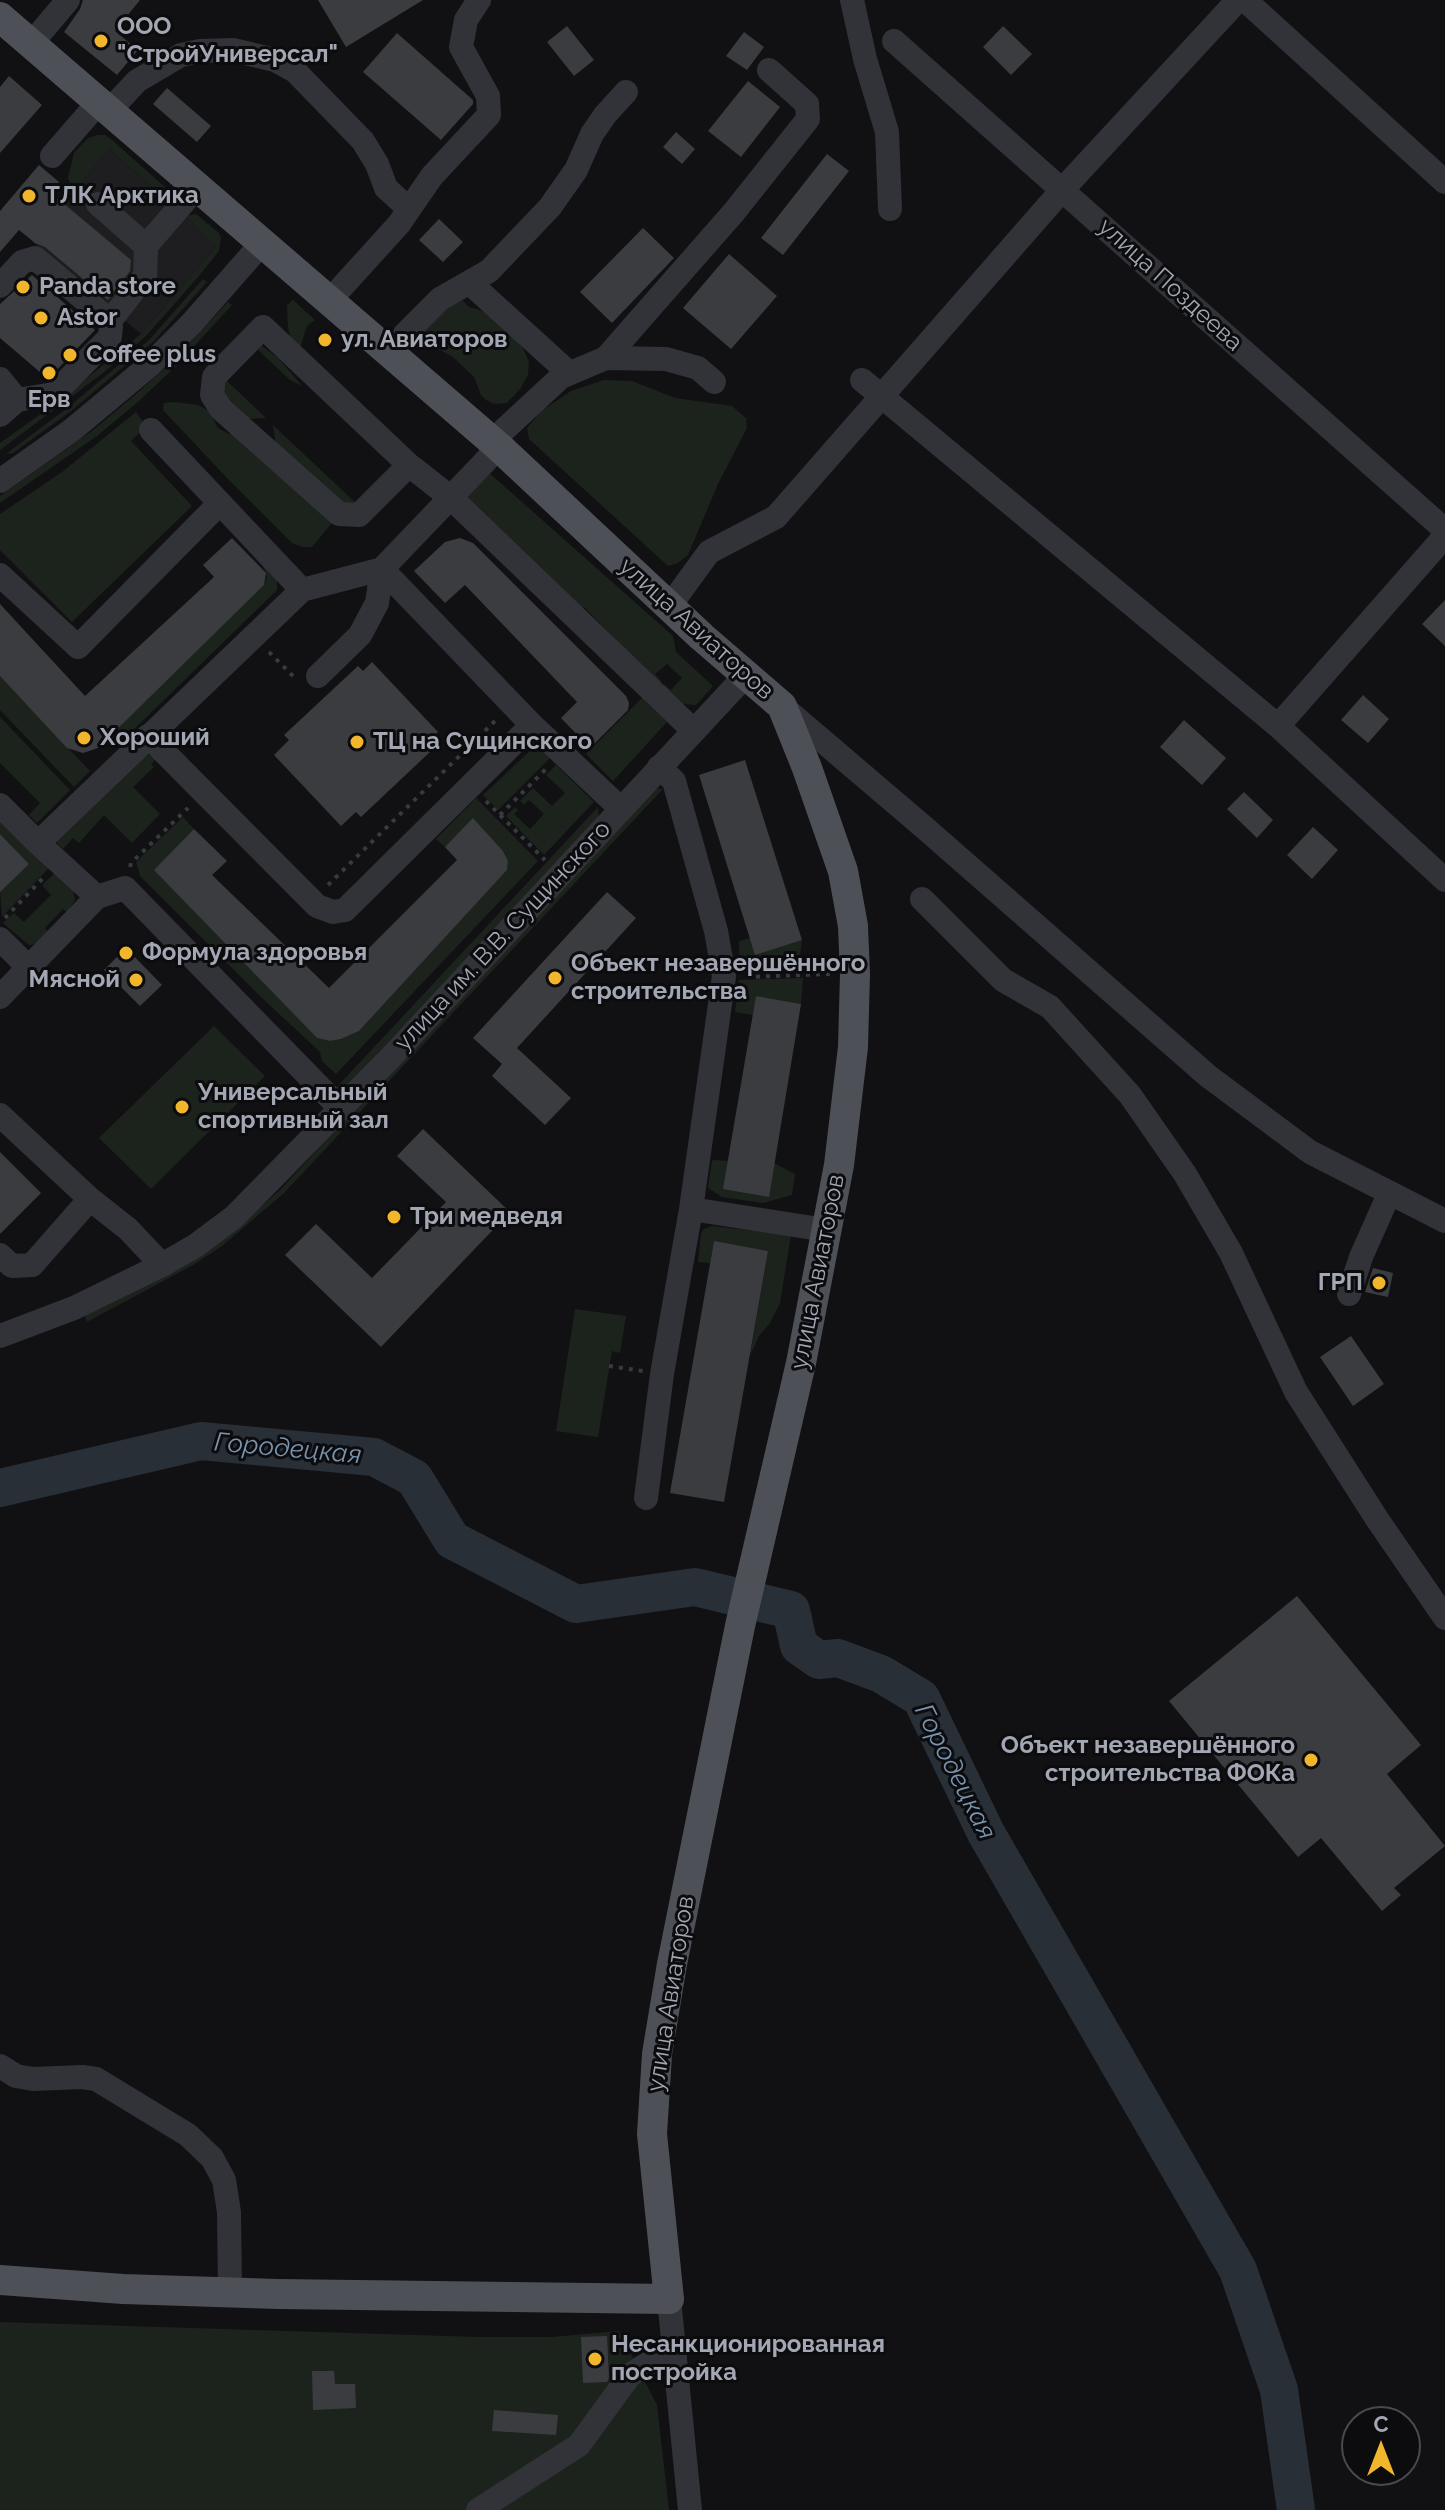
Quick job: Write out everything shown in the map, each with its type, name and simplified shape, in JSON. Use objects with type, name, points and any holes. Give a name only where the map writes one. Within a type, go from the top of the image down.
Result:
[{"type":"main road","name":"улица Авиаторов","points":[[11,32],[263,242],[495,444],[669,607],[782,706],[843,871],[853,926],[855,974],[847,1110],[801,1363],[740,1626],[672,1964],[657,2054],[652,2134],[669,2299]]},
{"type":"main road","points":[[0,2280],[123,2289],[669,2299]]},
{"type":"street","points":[[11,32],[68,0]]},
{"type":"street","points":[[330,300],[409,209],[432,176],[489,115],[488,96],[461,47],[466,20],[479,0]]},
{"type":"street","points":[[852,0],[865,59],[887,132],[890,209]]},
{"type":"street","points":[[669,607],[709,552],[776,517],[871,387],[1063,189],[1238,0]]},
{"type":"street","points":[[1245,0],[1445,182]]},
{"type":"street","name":"улица Поздеева","points":[[894,41],[1445,533]]},
{"type":"street","points":[[52,156],[137,81],[181,55],[233,50],[275,60],[295,71],[363,141],[377,164],[386,188],[409,209]]},
{"type":"street","points":[[606,358],[734,212],[808,119],[807,104],[769,70]]},
{"type":"street","points":[[405,334],[440,299],[489,271],[550,207],[576,170],[592,134],[626,92]]},
{"type":"street","points":[[0,379],[9,407],[54,394],[110,337],[110,321],[145,276],[146,246],[197,187]]},
{"type":"street","points":[[98,204],[146,246]]},
{"type":"street","points":[[1,478],[72,430],[150,365],[192,323],[263,242]]},
{"type":"street","points":[[0,286],[22,262],[35,258],[110,321]]},
{"type":"street","points":[[470,283],[569,373]]},
{"type":"street","points":[[409,465],[359,515],[339,514],[221,409],[212,395],[214,377],[263,327],[409,465],[451,498],[694,731]]},
{"type":"street","points":[[38,843],[302,590],[382,569],[451,498],[521,411],[561,377],[606,358],[666,359],[698,368],[714,382]]},
{"type":"street","points":[[871,387],[1278,726],[1445,880]]},
{"type":"street","points":[[151,430],[302,590]]},
{"type":"street","points":[[0,575],[78,647],[220,503]]},
{"type":"street","points":[[1278,726],[1445,533]]},
{"type":"street","points":[[310,681],[360,635],[377,603],[382,569]]},
{"type":"street","points":[[382,569],[532,725],[620,808]]},
{"type":"street","name":"улица им. В.В. Сущинского","points":[[0,1336],[74,1308],[162,1265],[195,1246],[234,1217],[341,1109],[746,675]]},
{"type":"street","points":[[782,706],[1208,1076],[1310,1152],[1445,1221]]},
{"type":"street","points":[[148,736],[317,906],[333,912],[345,910],[532,725]]},
{"type":"street","points":[[646,1498],[662,1374],[691,1209],[724,976],[716,931],[674,781],[659,767]]},
{"type":"street","points":[[0,805],[97,897]]},
{"type":"street","points":[[0,997],[97,897],[125,888],[341,1109]]},
{"type":"street","points":[[922,899],[1003,980],[1050,1007],[1130,1095],[1185,1174],[1231,1253],[1296,1392],[1377,1519],[1444,1612]]},
{"type":"street","points":[[0,939],[28,967]]},
{"type":"street","points":[[0,1115],[90,1199],[128,1229],[162,1265]]},
{"type":"street","points":[[1349,1294],[1361,1257],[1389,1194]]},
{"type":"street","points":[[0,1255],[12,1266],[32,1265],[90,1199]]},
{"type":"street","points":[[691,1209],[826,1230]]},
{"type":"street","points":[[0,2066],[16,2076],[33,2079],[96,2079],[188,2135],[212,2158],[224,2180],[229,2212],[230,2292]]},
{"type":"street","name":"улица Авиаторов","points":[[669,2299],[690,2510]]},
{"type":"street","points":[[478,2510],[579,2445],[630,2375],[649,2363],[675,2357]]},
{"type":"path","points":[[253,637],[310,681]]},
{"type":"path","points":[[312,901],[512,704]]},
{"type":"path","points":[[500,815],[562,753]]},
{"type":"path","points":[[470,786],[545,860]]},
{"type":"path","points":[[125,888],[131,863],[204,793]]},
{"type":"path","points":[[0,922],[59,863]]},
{"type":"path","points":[[724,976],[855,974]]},
{"type":"path","points":[[609,1366],[662,1374]]},
{"type":"shaded area","points":[[98,135],[112,140],[167,189],[166,199],[109,149],[76,189],[71,186],[68,178],[74,153],[88,138]]},
{"type":"shaded area","points":[[109,149],[218,245],[141,334],[32,241]]},
{"type":"shaded area","points":[[196,214],[221,238],[219,251],[199,276],[146,336],[103,373],[0,450],[0,443],[59,401],[141,334],[217,246],[185,216]]},
{"type":"shaded area","points":[[203,279],[207,282],[154,341],[71,411],[13,453],[6,454],[150,339]]},
{"type":"shaded area","points":[[458,296],[469,307],[500,316],[514,328],[529,362],[528,375],[507,403],[494,404],[486,400],[474,377],[453,357],[426,347],[413,336]]},
{"type":"shaded area","points":[[293,300],[315,320],[307,326],[300,348],[290,336],[288,328],[287,305]]},
{"type":"shaded area","points":[[228,302],[232,305],[139,401],[97,436],[0,503],[0,496],[92,431],[135,395],[176,358]]},
{"type":"shaded area","points":[[256,341],[279,359],[302,386],[290,380],[257,349],[227,381],[266,418],[248,419],[221,398],[219,377]]},
{"type":"shaded area","points":[[604,380],[632,381],[675,398],[732,406],[746,418],[747,428],[718,484],[688,555],[678,563],[668,566],[529,439],[527,428],[541,411],[571,391]]},
{"type":"shaded area","points":[[164,403],[198,405],[209,411],[218,428],[229,434],[234,431],[332,523],[312,547],[292,543],[228,479],[163,410]]},
{"type":"shaded area","points":[[136,412],[146,426],[131,441],[192,506],[72,622],[0,550],[0,514],[62,472]]},
{"type":"shaded area","points":[[273,425],[359,506],[345,507],[276,446]]},
{"type":"shaded area","points":[[487,471],[673,636],[676,652],[713,686],[696,705],[682,706],[661,686],[664,684],[671,690],[682,678],[667,664],[655,674],[662,682],[659,684],[584,607],[581,608],[465,496]]},
{"type":"shaded area","points":[[235,536],[277,580],[277,590],[125,738],[116,730],[264,585],[267,577],[264,568]]},
{"type":"shaded area","points":[[0,676],[90,771],[74,787],[0,710]]},
{"type":"shaded area","points":[[642,698],[667,722],[613,781],[586,754]]},
{"type":"shaded area","points":[[0,717],[70,790],[37,823],[29,815],[40,803],[0,763]]},
{"type":"shaded area","points":[[531,750],[545,753],[550,758],[498,810],[483,795]]},
{"type":"shaded area","points":[[147,754],[156,759],[151,764],[154,767],[133,787],[160,814],[132,843],[104,815],[79,843],[73,838],[63,849],[56,841]]},
{"type":"shaded area","points":[[556,765],[594,802],[544,855],[506,816],[515,807],[518,810],[514,814],[530,829],[544,814],[529,800],[524,805],[520,801],[533,788],[552,806],[565,793],[546,775]]},
{"type":"shaded area","points":[[655,788],[663,789],[284,1193],[222,1246],[193,1265],[87,1322],[84,1315],[255,1212],[280,1190]]},
{"type":"shaded area","points":[[476,798],[538,861],[336,1074],[322,1061],[320,1052],[140,876],[136,862],[183,817],[194,829],[155,870],[317,1038],[330,1041],[341,1039],[359,1031],[507,870],[508,861],[503,851],[474,819],[445,847],[436,839]]},
{"type":"shaded area","points":[[598,807],[599,817],[351,1082],[335,1089]]},
{"type":"shaded area","points":[[0,817],[49,868],[2,917],[0,890],[29,864],[0,834]]},
{"type":"shaded area","points":[[55,873],[73,891],[75,900],[67,912],[63,909],[45,928],[49,933],[38,944],[29,945],[3,923],[14,913],[24,922],[51,895],[42,885]]},
{"type":"shaded area","points":[[750,938],[756,954],[802,940],[798,971],[740,973],[739,941]]},
{"type":"shaded area","points":[[803,978],[801,1004],[756,996],[753,1015],[735,1012],[739,980]]},
{"type":"shaded area","name":"Универсальный спортивный зал","points":[[214,1026],[265,1076],[151,1189],[99,1138]]},
{"type":"shaded area","points":[[712,1160],[774,1163],[795,1174],[792,1195],[763,1203],[722,1197],[708,1188]]},
{"type":"shaded area","points":[[712,1226],[791,1235],[780,1303],[750,1356],[768,1251],[714,1242],[710,1263],[698,1262],[701,1234]]},
{"type":"shaded area","points":[[575,1309],[626,1316],[620,1353],[612,1351],[598,1437],[556,1431]]},
{"type":"shaded area","points":[[0,2322],[478,2337],[552,2337],[619,2331],[657,2405],[669,2510],[0,2510]]},
{"type":"building","name":"ООО \"СтройУниверсал\"","points":[[83,0],[140,0],[115,31],[138,50],[117,75],[64,32]]},
{"type":"building","points":[[318,0],[423,0],[346,47]]},
{"type":"building","points":[[567,26],[594,60],[574,76],[547,42]]},
{"type":"building","points":[[1003,26],[1032,54],[1011,75],[983,47]]},
{"type":"building","points":[[744,32],[764,47],[747,70],[726,56]]},
{"type":"building","points":[[397,33],[473,100],[473,104],[441,140],[363,72]]},
{"type":"building","points":[[9,76],[42,105],[0,153],[0,87]]},
{"type":"building","points":[[748,81],[780,107],[741,157],[708,131]]},
{"type":"building","points":[[167,88],[211,126],[197,142],[153,104]]},
{"type":"building","points":[[676,132],[695,149],[682,164],[663,147]]},
{"type":"building","points":[[827,154],[849,171],[783,255],[761,238]]},
{"type":"building","points":[[39,165],[59,182],[50,192],[131,260],[130,271],[108,300],[45,247],[19,230],[0,252],[0,211]]},
{"type":"building","points":[[439,219],[463,242],[443,262],[419,240]]},
{"type":"building","points":[[643,228],[674,258],[612,323],[580,292]]},
{"type":"building","points":[[729,254],[777,296],[731,349],[683,308]]},
{"type":"building","name":"Astor","points":[[32,275],[95,330],[48,379],[0,338],[0,304]]},
{"type":"building","points":[[232,538],[266,573],[264,585],[98,748],[83,753],[67,748],[0,676],[0,604],[85,696],[214,577],[203,565]]},
{"type":"building","points":[[460,538],[473,543],[626,696],[628,710],[590,748],[561,718],[577,702],[465,585],[445,603],[414,571],[445,542]]},
{"type":"building","points":[[1445,600],[1445,646],[1422,624]]},
{"type":"building","name":"ТЦ на Сущинского","points":[[372,662],[438,732],[424,745],[431,751],[361,817],[356,812],[341,826],[274,755],[289,740],[284,735],[358,666],[363,671]]},
{"type":"building","points":[[1363,695],[1389,719],[1368,743],[1341,720]]},
{"type":"building","points":[[1184,720],[1226,758],[1202,785],[1160,747]]},
{"type":"building","points":[[745,760],[802,940],[755,955],[699,775]]},
{"type":"building","points":[[1244,792],[1273,820],[1257,838],[1227,809]]},
{"type":"building","points":[[473,818],[503,851],[508,861],[507,870],[359,1031],[330,1041],[317,1038],[154,870],[194,829],[227,861],[212,875],[329,988],[457,860],[445,847]]},
{"type":"building","points":[[1313,827],[1338,850],[1312,879],[1287,855]]},
{"type":"building","points":[[0,834],[29,864],[0,892]]},
{"type":"building","name":"Объект незавершённого строительства","points":[[607,892],[636,918],[517,1048],[571,1098],[545,1125],[492,1076],[502,1064],[473,1038]]},
{"type":"building","points":[[126,948],[162,985],[140,1006],[104,970]]},
{"type":"building","points":[[756,996],[801,1004],[769,1197],[723,1189]]},
{"type":"building","points":[[423,1129],[510,1212],[381,1347],[285,1255],[316,1224],[372,1278],[446,1202],[397,1156]]},
{"type":"building","points":[[0,1152],[41,1193],[0,1234]]},
{"type":"building","points":[[714,1241],[768,1251],[724,1502],[670,1493]]},
{"type":"building","name":"ГРП","points":[[1373,1268],[1393,1273],[1388,1297],[1365,1292]]},
{"type":"building","points":[[1351,1336],[1384,1384],[1353,1406],[1320,1357]]},
{"type":"building","name":"Объект незавершённого строительства ФОКа","points":[[1297,1596],[1421,1745],[1387,1774],[1445,1846],[1394,1888],[1401,1895],[1382,1911],[1321,1838],[1298,1857],[1169,1701]]},
{"type":"building","name":"Несанкционированная постройка","points":[[607,2336],[607,2382],[583,2383],[581,2337]]},
{"type":"building","points":[[312,2371],[334,2371],[335,2384],[355,2384],[356,2408],[313,2410]]},
{"type":"building","points":[[494,2410],[558,2415],[556,2435],[492,2431]]},
{"type":"waterway","name":"Городецкая","points":[[0,1488],[201,1441],[374,1457],[414,1478],[452,1540],[576,1604],[695,1587],[791,1610],[799,1646],[819,1660],[838,1658],[881,1674],[921,1698],[986,1833],[1238,2270],[1279,2390],[1296,2510]]},
{"type":"place","name":"ООО \"СтройУниверсал\"","points":[[101,41]]},
{"type":"place","name":"ТЛК Арктика","points":[[29,196]]},
{"type":"place","name":"Panda store","points":[[23,287]]},
{"type":"place","name":"Astor","points":[[41,318]]},
{"type":"place","name":"ул. Авиаторов","points":[[325,340]]},
{"type":"place","name":"Coffee plus","points":[[70,355]]},
{"type":"place","name":"Ерв","points":[[49,373]]},
{"type":"place","name":"Хороший","points":[[84,738]]},
{"type":"place","name":"ТЦ на Сущинского","points":[[357,742]]},
{"type":"place","name":"Формула здоровья","points":[[126,953]]},
{"type":"place","name":"Объект незавершённого строительства","points":[[555,978]]},
{"type":"place","name":"Мясной","points":[[136,980]]},
{"type":"place","name":"Универсальный спортивный зал","points":[[182,1107]]},
{"type":"place","name":"Три медведя","points":[[394,1217]]},
{"type":"place","name":"ГРП","points":[[1379,1283]]},
{"type":"place","name":"Объект незавершённого строительства ФОКа","points":[[1311,1760]]},
{"type":"place","name":"Несанкционированная постройка","points":[[595,2359]]}]
